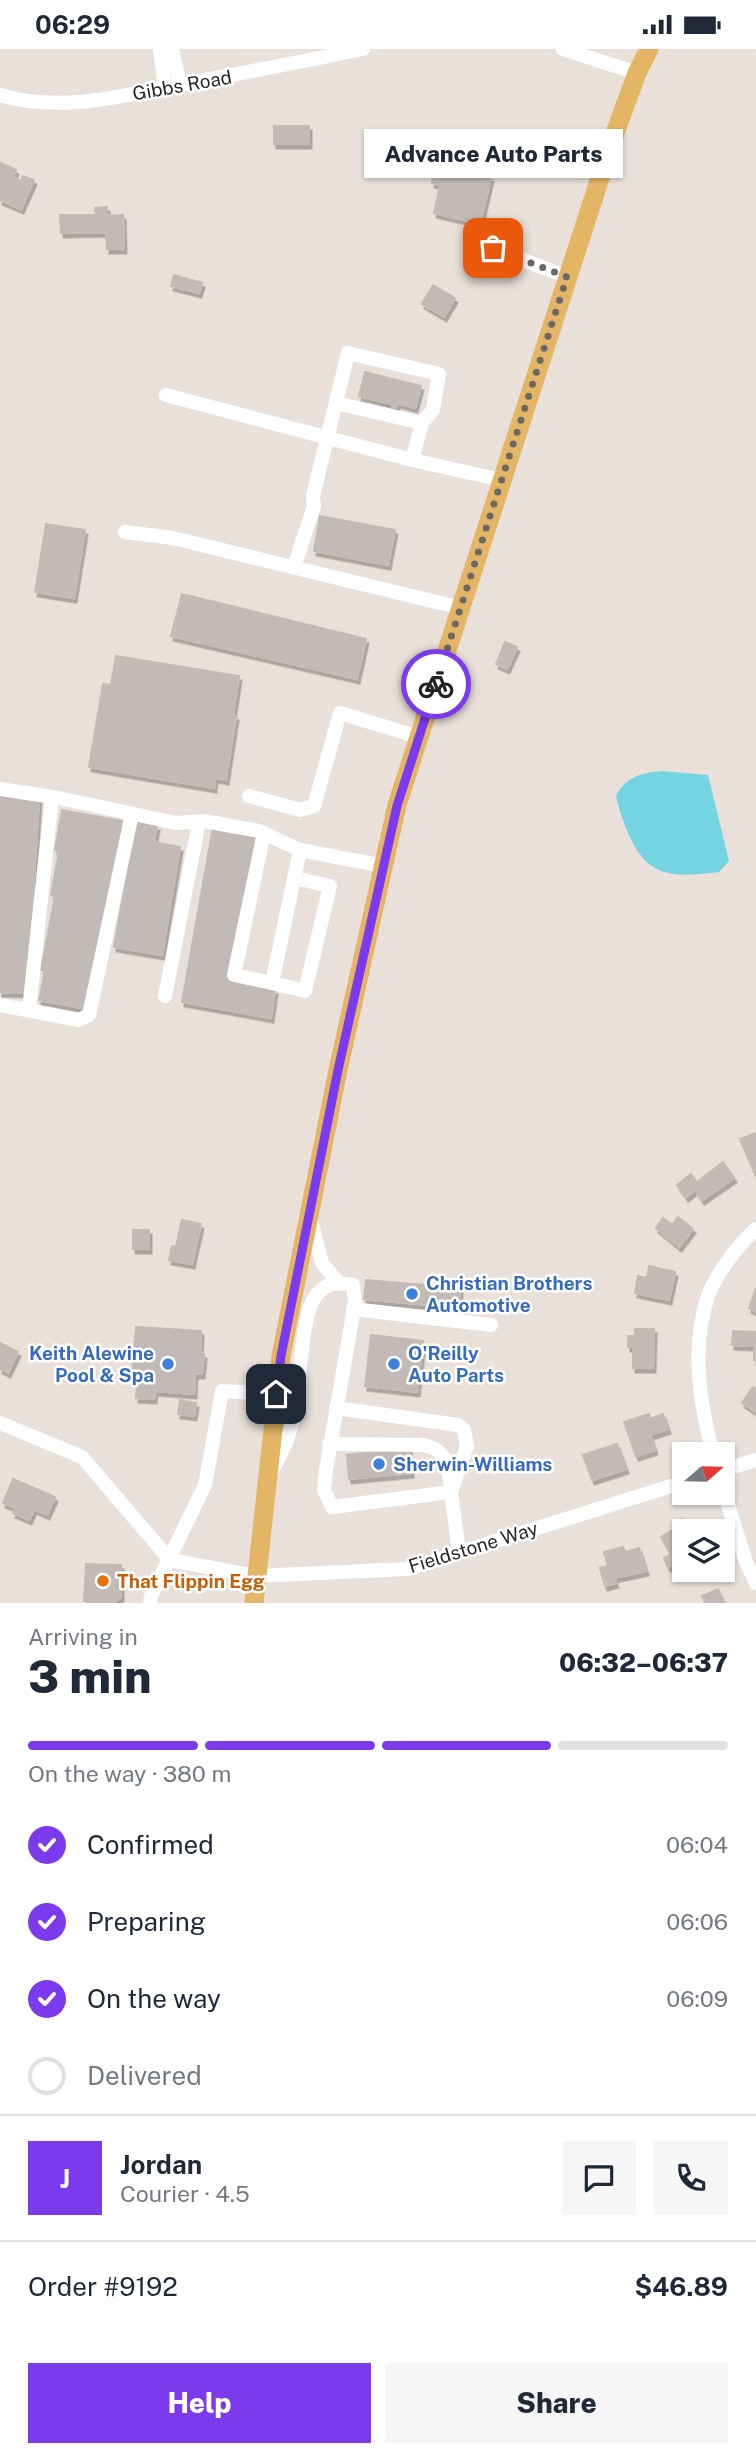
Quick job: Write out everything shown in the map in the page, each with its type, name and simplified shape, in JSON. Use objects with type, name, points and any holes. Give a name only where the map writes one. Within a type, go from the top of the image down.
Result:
[{"type":"main road","points":[[254,1603],[281,1356],[338,1070],[397,806],[611,144],[637,73],[649,49]]},
{"type":"street","points":[[160,49],[172,86]]},
{"type":"street","points":[[172,49],[172,86]]},
{"type":"street","name":"Gibbs Road","points":[[0,95],[40,104],[72,103],[258,71],[363,49]]},
{"type":"street","points":[[563,49],[637,73]]},
{"type":"street","points":[[493,248],[567,277]]},
{"type":"street","points":[[294,567],[314,506],[313,496],[348,353],[439,374],[433,410],[422,423],[412,460]]},
{"type":"street","points":[[166,395],[412,460],[502,480]]},
{"type":"street","points":[[336,403],[422,423]]},
{"type":"street","points":[[125,533],[173,538],[461,608]]},
{"type":"street","points":[[249,796],[300,810],[314,806],[340,713],[419,737]]},
{"type":"street","points":[[0,789],[176,823],[199,822],[264,833],[299,850],[384,866]]},
{"type":"street","points":[[29,1010],[52,797]]},
{"type":"street","points":[[0,1005],[79,1020],[89,1015],[132,814]]},
{"type":"street","points":[[165,996],[199,822]]},
{"type":"street","points":[[264,833],[234,975],[305,991],[330,886],[295,878]]},
{"type":"street","points":[[272,983],[299,850]]},
{"type":"street","points":[[309,1214],[322,1263],[338,1282]]},
{"type":"street","points":[[710,1442],[699,1379],[701,1332],[707,1298],[733,1253],[756,1229]]},
{"type":"street","points":[[267,1479],[286,1447],[294,1415],[312,1302],[329,1284],[338,1282],[353,1285],[353,1309],[329,1444],[324,1490],[332,1507],[452,1492]]},
{"type":"street","points":[[353,1309],[491,1325]]},
{"type":"street","points":[[150,1603],[205,1485],[222,1391],[276,1394]]},
{"type":"street","points":[[336,1408],[458,1425],[464,1430],[467,1439],[452,1492]]},
{"type":"street","points":[[0,1423],[82,1457],[170,1560]]},
{"type":"street","points":[[329,1444],[424,1445],[465,1451]]},
{"type":"street","points":[[436,1447],[446,1458],[459,1552]]},
{"type":"street","points":[[735,1466],[756,1460]]},
{"type":"street","name":"Fieldstone Way","points":[[170,1560],[256,1576],[407,1569],[672,1486]]},
{"type":"street","points":[[728,1505],[746,1562],[756,1583]]},
{"type":"water","points":[[662,771],[708,775],[729,861],[719,872],[673,874],[650,865],[636,849],[616,796],[625,784],[635,777]]},
{"type":"building","points":[[274,126],[309,126],[309,144],[274,144]]},
{"type":"building","points":[[1,163],[16,170],[13,177],[21,181],[23,176],[34,180],[21,209],[0,200]]},
{"type":"building","points":[[436,164],[491,177],[480,224],[434,213],[440,185],[432,183]]},
{"type":"building","points":[[107,207],[107,216],[123,215],[124,249],[107,249],[106,232],[61,233],[60,215],[96,215],[95,208]]},
{"type":"building","points":[[174,275],[202,283],[199,293],[171,286]]},
{"type":"building","points":[[433,285],[455,298],[444,317],[422,304]]},
{"type":"building","points":[[365,372],[421,386],[415,408],[397,403],[396,408],[392,407],[392,404],[359,396]]},
{"type":"building","points":[[320,516],[395,530],[388,565],[314,551]]},
{"type":"building","points":[[46,524],[85,530],[74,598],[35,592]]},
{"type":"building","points":[[182,594],[366,639],[357,679],[171,636]]},
{"type":"building","points":[[505,642],[517,647],[507,669],[496,664]]},
{"type":"building","points":[[116,656],[239,676],[226,780],[215,778],[214,788],[89,767],[103,684],[111,685]]},
{"type":"building","points":[[0,796],[39,798],[27,993],[0,992]]},
{"type":"building","points":[[62,810],[122,821],[87,1009],[39,1000],[45,971],[41,970],[55,896],[51,895],[59,851],[55,850]]},
{"type":"building","points":[[136,822],[157,826],[154,842],[180,847],[162,955],[114,947]]},
{"type":"building","points":[[213,827],[257,835],[228,981],[275,990],[271,1018],[182,1002]]},
{"type":"building","points":[[756,1133],[756,1171],[754,1172],[740,1139]]},
{"type":"building","points":[[723,1162],[734,1178],[702,1200],[695,1190],[686,1197],[677,1185],[691,1174],[697,1182]]},
{"type":"building","points":[[678,1217],[693,1229],[679,1247],[656,1228],[663,1218],[672,1225]]},
{"type":"building","points":[[182,1220],[201,1224],[192,1264],[169,1260],[172,1246],[176,1247]]},
{"type":"building","points":[[133,1230],[149,1230],[149,1249],[133,1249]]},
{"type":"building","points":[[649,1266],[675,1272],[669,1300],[635,1293],[638,1276],[647,1278]]},
{"type":"building","name":"Christian Brothers Automotive","points":[[366,1280],[460,1288],[459,1308],[364,1299]]},
{"type":"building","points":[[756,1288],[756,1312],[749,1308]]},
{"type":"building","name":"Keith Alewine Pool & Spa","points":[[136,1327],[201,1331],[200,1353],[204,1354],[202,1374],[195,1374],[194,1394],[155,1391],[154,1399],[136,1398],[138,1375],[132,1375]]},
{"type":"building","points":[[635,1329],[654,1329],[653,1368],[633,1368],[633,1347],[628,1347],[628,1336],[635,1336]]},
{"type":"building","points":[[733,1331],[756,1332],[756,1360],[754,1346],[732,1345]]},
{"type":"building","name":"O'Reilly Auto Parts","points":[[371,1335],[423,1341],[417,1392],[365,1386]]},
{"type":"building","points":[[0,1343],[18,1352],[8,1373],[0,1369]]},
{"type":"building","points":[[753,1387],[756,1389],[756,1412],[742,1403]]},
{"type":"building","points":[[180,1400],[196,1403],[194,1416],[178,1414]]},
{"type":"building","points":[[649,1414],[650,1419],[663,1414],[668,1429],[650,1435],[655,1450],[636,1456],[624,1422]]},
{"type":"building","points":[[617,1444],[626,1469],[592,1480],[583,1455]]},
{"type":"building","name":"Sherwin-Williams","points":[[409,1448],[411,1473],[349,1479],[347,1455]]},
{"type":"building","points":[[13,1479],[55,1497],[47,1515],[34,1509],[29,1520],[13,1513],[15,1508],[3,1503]]},
{"type":"building","points":[[672,1530],[672,1565],[668,1567],[664,1558],[671,1554],[661,1537]]},
{"type":"building","points":[[623,1547],[625,1552],[639,1548],[646,1571],[614,1578],[616,1583],[605,1586],[600,1568],[608,1566],[604,1552]]},
{"type":"building","name":"That Flippin Egg","points":[[86,1564],[121,1565],[121,1597],[114,1602],[84,1601]]},
{"type":"building","points":[[718,1589],[724,1603],[705,1603],[702,1596]]},
{"type":"way so far","points":[[436,684],[567,277],[493,248]]},
{"type":"place","name":"Advance Auto Parts","points":[[493,248]]},
{"type":"place","name":"Christian Brothers Automotive","points":[[412,1294]]},
{"type":"place","name":"Keith Alewine Pool & Spa","points":[[168,1364]]},
{"type":"place","name":"O'Reilly Auto Parts","points":[[394,1364]]},
{"type":"place","name":"Sherwin-Williams","points":[[379,1464]]},
{"type":"place","name":"That Flippin Egg","points":[[103,1581]]},
{"type":"route","points":[[276,1394],[281,1356],[338,1070],[397,806],[436,684]]}]
